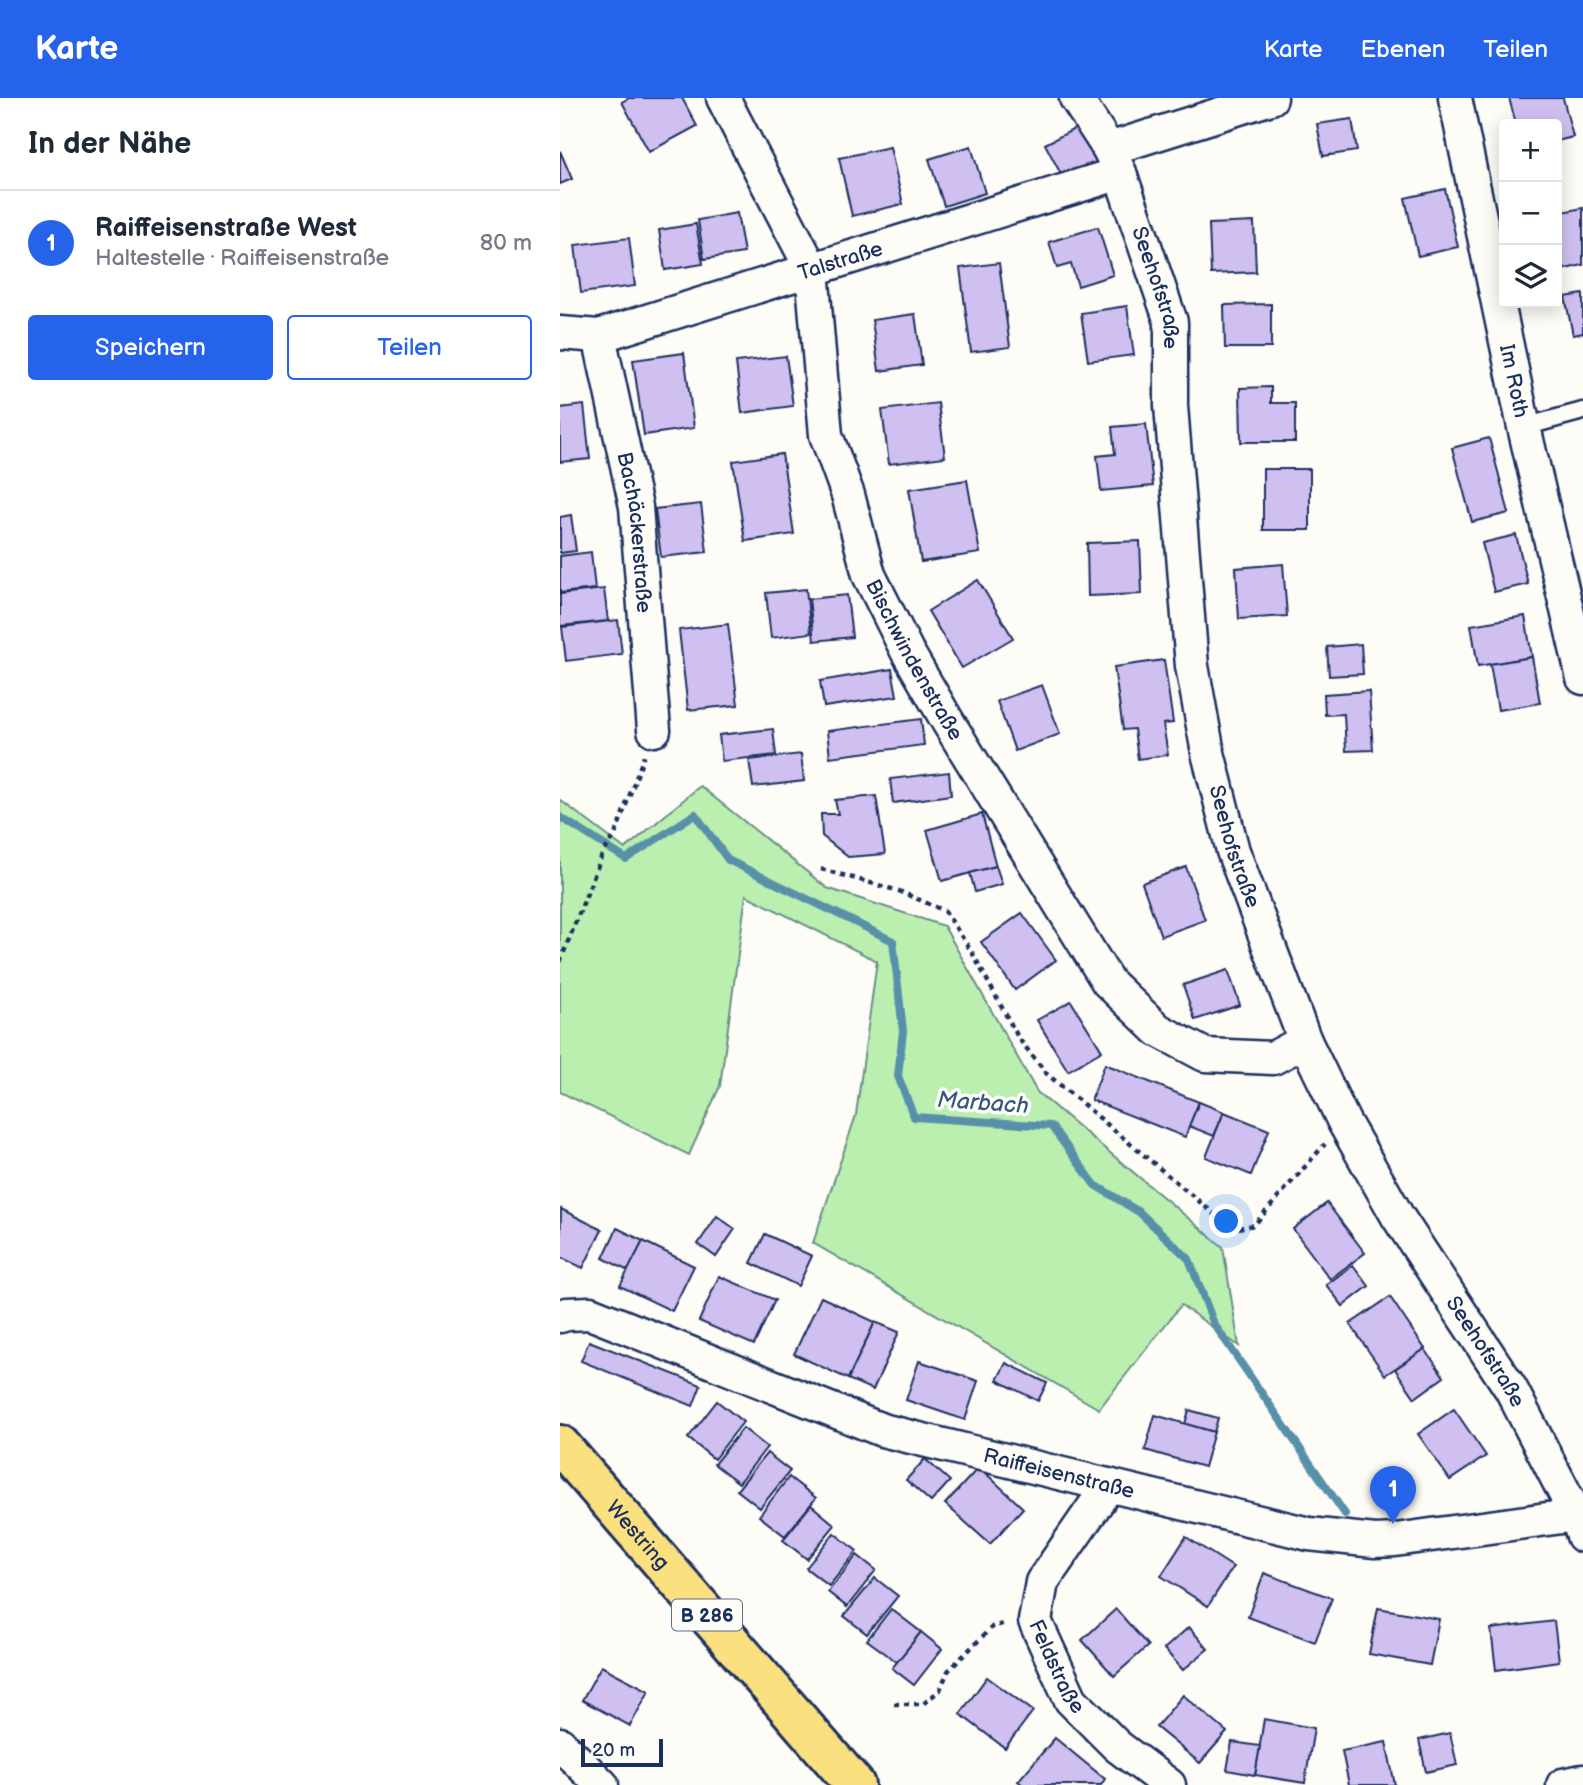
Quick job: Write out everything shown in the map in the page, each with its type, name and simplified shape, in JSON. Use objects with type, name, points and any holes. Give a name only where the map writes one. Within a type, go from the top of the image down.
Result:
[{"type":"main road","name":"Westring","points":[[560,1445],[855,1785]]},
{"type":"street","name":"Bischwindenstraße","points":[[723,98],[812,270],[826,435],[848,495],[869,575],[907,651],[948,722],[1108,982],[1158,1030],[1205,1055],[1273,1058],[1305,1041]]},
{"type":"street","name":"Seehofstraße","points":[[1076,98],[1115,161],[1142,232],[1171,322],[1171,406],[1191,652],[1208,753],[1233,851],[1305,1041],[1344,1122],[1398,1217],[1511,1389],[1579,1526]]},
{"type":"street","name":"Talstraße","points":[[560,333],[599,336],[812,270],[1115,161],[1271,98]]},
{"type":"street","name":"Im Roth","points":[[1455,98],[1524,427],[1572,578],[1583,678]]},
{"type":"street","name":"Bachäckerstraße","points":[[599,336],[636,508],[654,730]]},
{"type":"street","name":"Raiffeisenstraße","points":[[560,1316],[590,1313],[882,1430],[1309,1534],[1375,1541],[1579,1526]]},
{"type":"street","name":"Feldstraße","points":[[1109,1485],[1042,1582],[1035,1621],[1071,1700],[1117,1746],[1169,1785]]},
{"type":"street","points":[[560,1744],[602,1785]]},
{"type":"street","points":[[1563,1785],[1583,1781]]},
{"type":"lane","points":[[1524,427],[1583,411]]},
{"type":"path","points":[[560,962],[602,855],[615,835],[654,730]]},
{"type":"path","points":[[821,869],[899,891],[946,911],[973,954],[1019,1039],[1047,1074],[1213,1213],[1238,1228],[1254,1225],[1344,1122]]},
{"type":"path","points":[[894,1704],[923,1704],[940,1690],[948,1671],[992,1627],[1007,1622],[1035,1621]]},
{"type":"green space","points":[[700,786],[827,888],[944,926],[1037,1092],[1223,1247],[1239,1346],[1181,1305],[1099,1409],[813,1243],[856,1115],[877,961],[746,895],[720,1086],[689,1155],[560,1092],[560,800],[625,849]]},
{"type":"building","points":[[629,98],[682,98],[697,126],[649,152],[622,102]]},
{"type":"building","points":[[1509,98],[1563,98],[1573,137],[1562,140],[1562,119],[1515,119]]},
{"type":"building","points":[[1352,119],[1357,151],[1323,156],[1317,124]]},
{"type":"building","points":[[1080,126],[1099,161],[1064,180],[1045,144]]},
{"type":"building","points":[[971,146],[985,193],[944,206],[929,159]]},
{"type":"building","points":[[890,147],[903,204],[852,216],[839,158]]},
{"type":"building","points":[[560,151],[572,179],[560,184]]},
{"type":"building","points":[[1445,189],[1458,247],[1418,256],[1405,198]]},
{"type":"building","points":[[1583,208],[1583,265],[1562,270],[1562,245],[1562,212]]},
{"type":"building","points":[[737,213],[744,253],[704,259],[698,220]]},
{"type":"building","points":[[1254,222],[1256,272],[1211,274],[1209,224]]},
{"type":"building","points":[[696,224],[703,264],[665,270],[659,230]]},
{"type":"building","points":[[1098,227],[1113,275],[1078,286],[1071,264],[1057,268],[1049,242]]},
{"type":"building","points":[[629,238],[635,286],[581,293],[575,245]]},
{"type":"building","points":[[999,263],[1010,347],[971,352],[960,268]]},
{"type":"building","points":[[1583,294],[1583,333],[1573,335],[1565,297]]},
{"type":"building","points":[[1271,304],[1271,348],[1225,348],[1224,305]]},
{"type":"building","points":[[1127,306],[1134,355],[1088,361],[1081,313]]},
{"type":"building","points":[[915,314],[922,365],[879,371],[872,320]]},
{"type":"building","points":[[684,353],[694,428],[644,435],[633,360]]},
{"type":"building","points":[[786,356],[793,406],[742,413],[736,362]]},
{"type":"building","points":[[1271,387],[1271,403],[1295,403],[1295,442],[1241,442],[1240,388]]},
{"type":"building","points":[[938,403],[945,457],[889,464],[882,410]]},
{"type":"building","points":[[584,405],[590,459],[560,462],[560,408]]},
{"type":"building","points":[[1146,424],[1153,486],[1101,491],[1097,456],[1115,454],[1112,427]]},
{"type":"building","points":[[1489,438],[1509,513],[1472,522],[1452,448]]},
{"type":"building","points":[[782,454],[794,534],[745,541],[733,461]]},
{"type":"building","points":[[1263,469],[1310,469],[1310,530],[1263,530]]},
{"type":"building","points":[[967,480],[980,553],[921,562],[909,489]]},
{"type":"building","points":[[701,504],[707,552],[661,557],[655,509]]},
{"type":"building","points":[[571,515],[576,551],[560,553],[560,517]]},
{"type":"building","points":[[1516,535],[1528,584],[1494,592],[1482,543]]},
{"type":"building","points":[[1140,541],[1142,594],[1088,596],[1087,543]]},
{"type":"building","points":[[591,552],[595,589],[560,593],[560,556]]},
{"type":"building","points":[[1283,564],[1287,616],[1239,619],[1236,568]]},
{"type":"building","points":[[978,580],[1013,638],[962,668],[928,611]]},
{"type":"building","points":[[604,589],[608,621],[560,626],[560,594]]},
{"type":"building","points":[[806,589],[811,633],[771,638],[766,593]]},
{"type":"building","points":[[847,595],[852,637],[814,641],[809,599]]},
{"type":"building","points":[[1525,616],[1532,657],[1478,666],[1471,625]]},
{"type":"building","points":[[618,620],[622,654],[566,661],[562,627]]},
{"type":"building","points":[[728,624],[738,705],[688,710],[679,630]]},
{"type":"building","points":[[1361,644],[1363,674],[1329,676],[1327,647]]},
{"type":"building","points":[[1532,657],[1540,703],[1498,710],[1490,664]]},
{"type":"building","points":[[1164,660],[1173,723],[1163,724],[1168,755],[1138,759],[1134,729],[1123,730],[1114,667]]},
{"type":"building","points":[[892,669],[897,696],[824,707],[820,681]]},
{"type":"building","points":[[1042,685],[1060,734],[1015,751],[997,701]]},
{"type":"building","points":[[1369,691],[1373,750],[1346,751],[1344,714],[1325,715],[1324,694]]},
{"type":"building","points":[[921,719],[924,745],[830,757],[827,731]]},
{"type":"building","points":[[773,729],[776,755],[722,761],[719,735]]},
{"type":"building","points":[[801,754],[804,781],[753,787],[749,760]]},
{"type":"building","points":[[949,772],[951,795],[893,803],[890,779]]},
{"type":"building","points":[[876,796],[885,854],[848,857],[822,836],[821,814],[838,814],[835,800]]},
{"type":"building","points":[[982,814],[996,866],[942,881],[927,830]]},
{"type":"building","points":[[996,866],[1002,884],[975,892],[970,873]]},
{"type":"building","points":[[1186,867],[1205,920],[1161,936],[1142,883]]},
{"type":"building","points":[[1022,913],[1056,960],[1015,990],[981,942]]},
{"type":"building","points":[[1228,970],[1240,1005],[1195,1020],[1183,985]]},
{"type":"building","points":[[1071,1001],[1102,1051],[1068,1071],[1037,1020]]},
{"type":"building","points":[[1105,1064],[1199,1102],[1185,1137],[1091,1100]]},
{"type":"building","points":[[1199,1102],[1224,1112],[1214,1136],[1189,1126]]},
{"type":"building","points":[[1224,1112],[1269,1130],[1251,1175],[1206,1157]]},
{"type":"building","points":[[1327,1203],[1365,1253],[1330,1279],[1293,1229]]},
{"type":"building","points":[[561,1209],[602,1230],[583,1268],[560,1257]]},
{"type":"building","points":[[717,1216],[735,1229],[716,1257],[698,1244]]},
{"type":"building","points":[[617,1228],[643,1241],[628,1271],[603,1258]]},
{"type":"building","points":[[765,1234],[812,1256],[798,1286],[751,1263]]},
{"type":"building","points":[[643,1241],[694,1266],[672,1311],[620,1286]]},
{"type":"building","points":[[1353,1265],[1369,1286],[1343,1306],[1326,1285]]},
{"type":"building","points":[[719,1276],[775,1300],[754,1345],[699,1321]]},
{"type":"building","points":[[821,1297],[875,1322],[848,1379],[794,1354]]},
{"type":"building","points":[[1390,1297],[1425,1349],[1385,1375],[1350,1324]]},
{"type":"building","points":[[875,1322],[899,1332],[873,1390],[848,1379]]},
{"type":"building","points":[[589,1341],[701,1385],[693,1406],[581,1361]]},
{"type":"building","points":[[1425,1349],[1444,1377],[1415,1398],[1395,1369]]},
{"type":"building","points":[[919,1361],[978,1381],[965,1420],[906,1400]]},
{"type":"building","points":[[1006,1363],[1047,1383],[1038,1401],[997,1380]]},
{"type":"building","points":[[717,1401],[743,1422],[714,1459],[688,1438]]},
{"type":"building","points":[[1454,1409],[1486,1456],[1450,1480],[1418,1434]]},
{"type":"building","points":[[1189,1410],[1218,1418],[1214,1432],[1185,1424]]},
{"type":"building","points":[[1155,1415],[1214,1432],[1204,1467],[1145,1450]]},
{"type":"building","points":[[743,1428],[767,1447],[739,1483],[714,1464]]},
{"type":"building","points":[[767,1453],[790,1471],[760,1508],[737,1490]]},
{"type":"building","points":[[925,1459],[950,1481],[931,1502],[906,1480]]},
{"type":"building","points":[[979,1467],[1023,1508],[990,1544],[945,1504]]},
{"type":"building","points":[[789,1477],[816,1498],[785,1536],[759,1516]]},
{"type":"building","points":[[811,1505],[835,1525],[807,1559],[783,1540]]},
{"type":"building","points":[[834,1533],[857,1551],[829,1586],[806,1568]]},
{"type":"building","points":[[1186,1537],[1233,1567],[1208,1606],[1161,1576]]},
{"type":"building","points":[[857,1555],[876,1570],[847,1607],[828,1592]]},
{"type":"building","points":[[1264,1573],[1332,1598],[1315,1642],[1248,1617]]},
{"type":"building","points":[[875,1578],[898,1596],[867,1634],[844,1616]]},
{"type":"building","points":[[1378,1608],[1439,1619],[1430,1665],[1369,1654]]},
{"type":"building","points":[[891,1609],[921,1632],[897,1662],[867,1640]]},
{"type":"building","points":[[1116,1609],[1148,1646],[1114,1676],[1082,1640]]},
{"type":"building","points":[[1554,1621],[1559,1661],[1496,1670],[1491,1629]]},
{"type":"building","points":[[1189,1627],[1208,1649],[1183,1670],[1164,1649]]},
{"type":"building","points":[[921,1632],[942,1649],[914,1685],[892,1668]]},
{"type":"building","points":[[601,1666],[649,1691],[630,1726],[582,1700]]},
{"type":"building","points":[[987,1677],[1033,1711],[1005,1748],[960,1714]]},
{"type":"building","points":[[1183,1695],[1227,1732],[1200,1763],[1156,1727]]},
{"type":"building","points":[[1264,1719],[1314,1728],[1305,1783],[1255,1775]]},
{"type":"building","points":[[1450,1733],[1457,1765],[1426,1772],[1419,1740]]},
{"type":"building","points":[[1055,1738],[1105,1779],[1101,1785],[1023,1785],[1018,1781]]},
{"type":"building","points":[[1232,1742],[1260,1746],[1255,1775],[1227,1770]]},
{"type":"building","points":[[1386,1742],[1395,1785],[1349,1785],[1342,1751]]},
{"type":"waterway","name":"Marbach","points":[[560,817],[626,859],[695,814],[728,860],[893,941],[903,1031],[898,1076],[914,1117],[1051,1126],[1095,1185],[1139,1212],[1189,1259],[1214,1324],[1345,1514]]},
{"type":"place","name":"Raiffeisenstraße West","points":[[1393,1524]]}]
